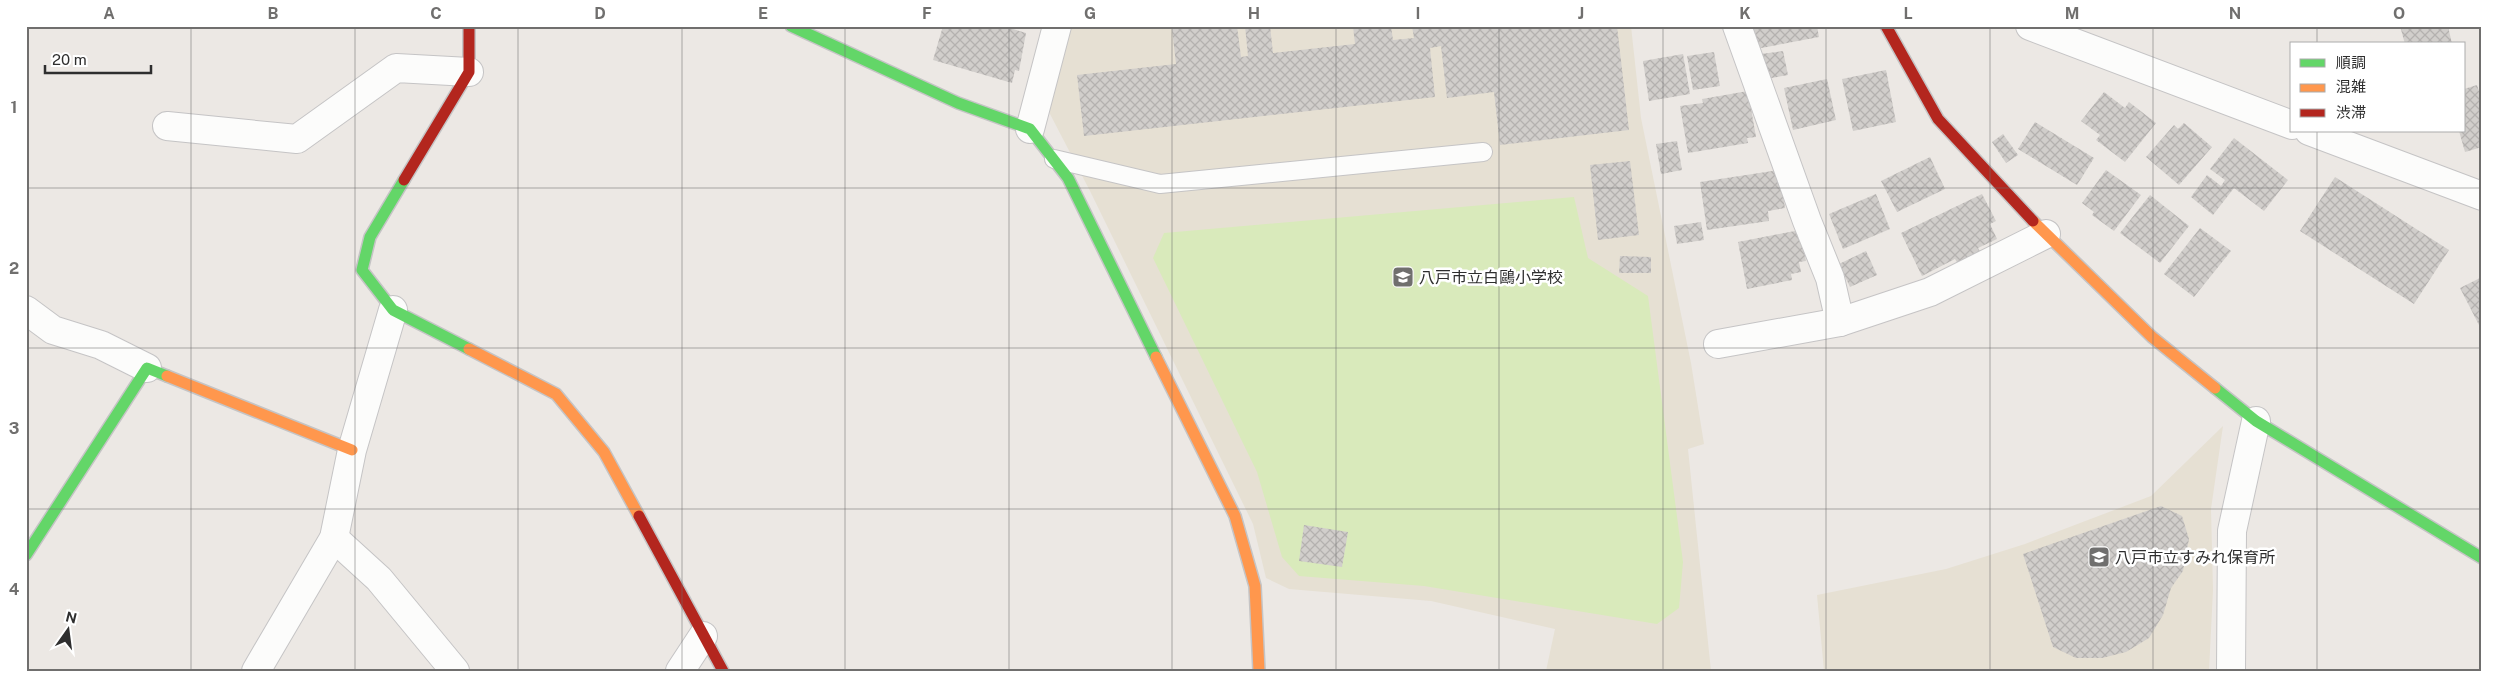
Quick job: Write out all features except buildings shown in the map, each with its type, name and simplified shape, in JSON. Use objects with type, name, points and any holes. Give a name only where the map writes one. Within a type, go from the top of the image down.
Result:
[{"type":"street","points":[[469,26],[469,72],[370,237],[362,270],[393,310],[556,394],[604,452],[723,671]]},
{"type":"street","points":[[791,26],[958,103],[1030,129],[1068,178],[1235,516],[1255,586],[1259,671]]},
{"type":"street","points":[[1030,129],[1057,26]]},
{"type":"street","points":[[1737,26],[1807,222],[1830,278],[1840,322]]},
{"type":"street","points":[[1886,26],[1938,119],[2046,234],[2152,337],[2256,421],[2482,558]]},
{"type":"street","points":[[2030,26],[2290,124]]},
{"type":"street","points":[[167,126],[297,139],[396,68],[469,72]]},
{"type":"street","points":[[2312,132],[2482,196]]},
{"type":"street","points":[[1718,344],[1840,322],[1930,292],[2046,234]]},
{"type":"street","points":[[26,310],[53,330],[102,345],[147,368],[352,450]]},
{"type":"street","points":[[256,671],[334,538],[352,450],[393,310]]},
{"type":"street","points":[[26,555],[147,368]]},
{"type":"street","points":[[2230,671],[2232,531],[2256,421]]},
{"type":"street","points":[[334,538],[379,578],[455,671]]},
{"type":"street","points":[[680,671],[703,636]]},
{"type":"lane","points":[[1054,159],[1160,184],[1483,152]]},
{"type":"shaded area","name":"八戸市立白鷗小学校","points":[[1070,26],[1631,26],[1641,118],[1691,363],[1704,444],[1688,449],[1711,671],[1546,671],[1555,629],[1431,601],[1289,589],[1266,578],[1253,524],[1090,191],[1050,114],[1049,103]]},
{"type":"shaded area","name":"八戸市立すみれ保育所","points":[[2223,426],[2211,509],[2213,590],[2209,671],[1824,671],[1817,595],[1946,569],[2025,544],[2151,496]]},
{"type":"green space","points":[[1574,197],[1588,258],[1648,296],[1683,562],[1679,608],[1657,624],[1424,586],[1299,576],[1282,557],[1257,472],[1153,258],[1164,233]]},
{"type":"traffic: fast","points":[[791,26],[958,103],[1030,129],[1068,178],[1156,357]]},
{"type":"traffic: fast","points":[[404,180],[370,237],[362,270],[393,310],[469,349]]},
{"type":"traffic: fast","points":[[26,555],[147,368],[167,376]]},
{"type":"traffic: fast","points":[[2215,388],[2256,421],[2482,558]]},
{"type":"traffic: slow","points":[[2033,221],[2152,337],[2215,388]]},
{"type":"traffic: slow","points":[[469,349],[556,394],[604,452],[639,516]]},
{"type":"traffic: slow","points":[[1156,357],[1235,516],[1255,586],[1259,671]]},
{"type":"traffic: slow","points":[[167,376],[352,450]]},
{"type":"traffic: jam","points":[[404,180],[469,72],[469,26]]},
{"type":"traffic: jam","points":[[1886,26],[1938,119],[2033,221]]},
{"type":"traffic: jam","points":[[639,516],[723,671]]},
{"type":"place","name":"八戸市立白鷗小学校","points":[[1403,277]]},
{"type":"place","name":"八戸市立すみれ保育所","points":[[2099,557]]}]
